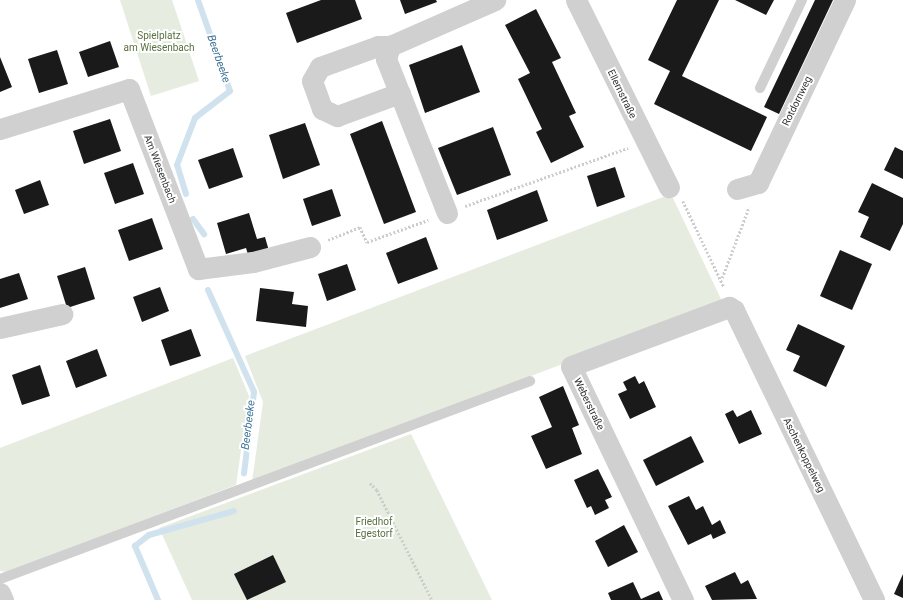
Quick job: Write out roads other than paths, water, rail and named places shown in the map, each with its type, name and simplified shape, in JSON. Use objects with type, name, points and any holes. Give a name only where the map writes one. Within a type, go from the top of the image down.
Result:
[{"type":"street","points":[[400,93],[337,116],[322,109],[312,81],[320,67],[378,46],[390,46],[495,0]]},
{"type":"street","name":"Ellernstraße","points":[[576,0],[645,142],[669,187]]},
{"type":"street","name":"Rotdornweg","points":[[737,188],[758,183],[845,0]]},
{"type":"street","points":[[390,46],[386,59],[447,213]]},
{"type":"street","name":"Am Wiesenbach","points":[[0,129],[129,89],[198,269],[253,262],[310,247]]},
{"type":"street","name":"Weberstraße","points":[[683,600],[571,366],[732,308]]},
{"type":"street","name":"Aschenkoppelweg","points":[[732,308],[874,600]]},
{"type":"street","points":[[0,328],[62,314]]},
{"type":"street","points":[[0,593],[3,600]]},
{"type":"lane","points":[[760,88],[802,0]]},
{"type":"lane","points":[[0,579],[530,381]]},
{"type":"waterway","name":"Beerbeeke","points":[[186,194],[177,165],[195,118],[230,91],[198,0]]},
{"type":"waterway","name":"Beerbeeke","points":[[193,219],[204,234]]},
{"type":"waterway","name":"Beerbeeke","points":[[208,290],[254,392],[244,473]]},
{"type":"waterway","name":"Beerbeeke","points":[[158,600],[135,546],[149,535],[234,511]]},
{"type":"park label","name":"Spielplatz am Wiesenbach","points":[[159,40]]},
{"type":"park label","name":"Friedhof Egestorf","points":[[374,526]]}]
